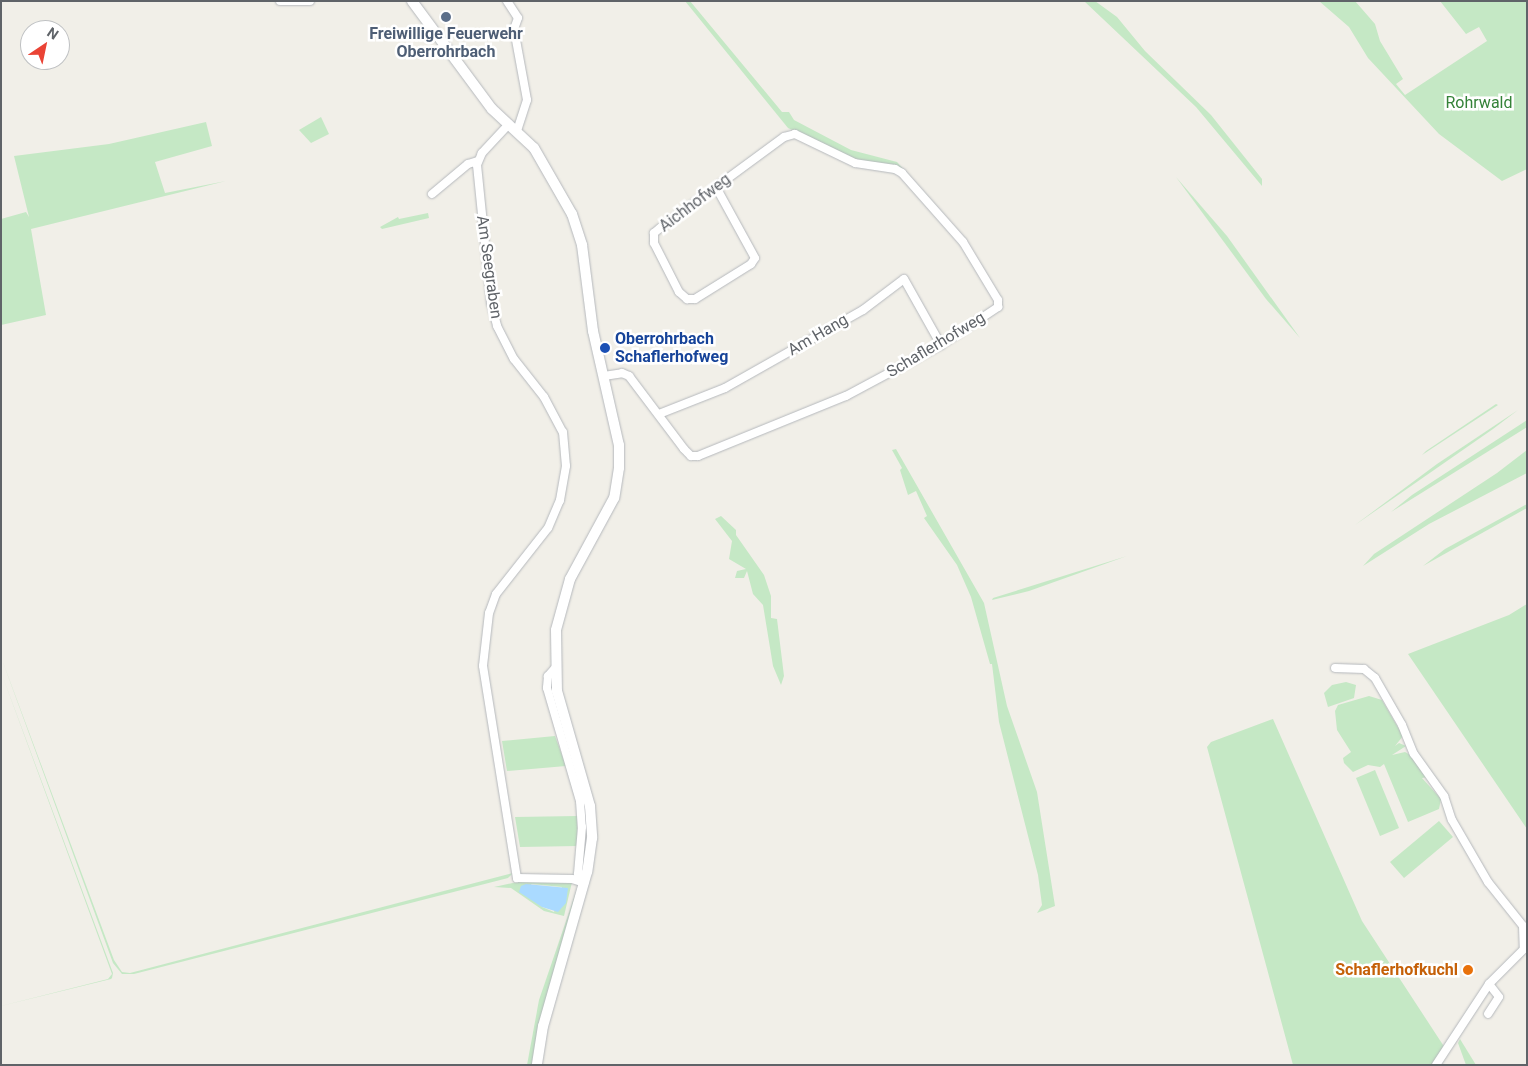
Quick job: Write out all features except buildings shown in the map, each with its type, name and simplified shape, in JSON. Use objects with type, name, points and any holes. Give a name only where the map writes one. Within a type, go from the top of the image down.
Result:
[{"type":"main road","points":[[412,1],[488,104],[513,127],[544,163],[575,221],[619,445],[617,483],[609,510],[566,588],[556,630],[555,668],[559,700],[592,818],[592,850],[543,1026],[536,1065]]},
{"type":"street","points":[[280,1],[310,1]]},
{"type":"street","points":[[432,194],[468,164],[478,161],[513,127],[527,100],[514,29],[518,18],[506,1]]},
{"type":"street","name":"Aichhofweg","points":[[716,187],[755,258],[751,264],[694,299],[687,299],[679,292],[653,236],[716,187],[790,134]]},
{"type":"street","name":"Schaflerhofweg","points":[[659,414],[691,456],[793,420],[846,396],[941,345],[999,305],[963,242],[898,170],[855,163],[805,137],[790,134]]},
{"type":"street","name":"Am Seegraben","points":[[478,161],[480,206],[496,320],[514,359],[544,397],[563,432],[566,466],[560,500],[541,539],[504,581],[496,594],[489,613],[483,666],[518,878],[572,879],[584,883]]},
{"type":"street","name":"Am Hang","points":[[659,414],[725,388],[863,310],[904,279],[941,345]]},
{"type":"street","points":[[604,376],[620,372],[627,375],[659,414]]},
{"type":"street","points":[[1335,668],[1364,669],[1375,678],[1402,725],[1414,754],[1444,796],[1452,820],[1488,882],[1523,926],[1524,949],[1489,984],[1436,1065]]},
{"type":"street","points":[[1488,1014],[1499,997],[1489,984]]},
{"type":"green space","points":[[685,1],[690,1],[782,112],[789,112],[794,120],[851,150],[897,162],[942,212],[903,171],[862,163],[788,128]]},
{"type":"green space","points":[[1084,1],[1095,1],[1117,17],[1145,51],[1211,115],[1262,179],[1262,186],[1196,107]]},
{"type":"green space","name":"Rohrwald","points":[[1319,1],[1355,1],[1375,24],[1380,41],[1403,79],[1396,84],[1405,95],[1487,41],[1479,27],[1466,34],[1440,1],[1527,1],[1527,169],[1502,181],[1439,134],[1368,58],[1349,27]]},
{"type":"green space","points":[[321,117],[329,134],[311,143],[299,130]]},
{"type":"green space","points":[[206,122],[212,146],[155,162],[165,193],[226,181],[31,229],[46,315],[1,325],[1,219],[26,212],[29,217],[14,156],[109,144]]},
{"type":"green space","points":[[1176,177],[1227,236],[1300,338],[1266,299]]},
{"type":"green space","points":[[428,213],[429,218],[382,229],[380,227],[398,217],[399,219]]},
{"type":"green space","points":[[1496,404],[1498,405],[1422,455],[1426,451]]},
{"type":"green space","points":[[1518,410],[1493,429],[1355,525],[1437,464]]},
{"type":"green space","points":[[1527,420],[1527,427],[1391,512],[1412,495]]},
{"type":"green space","points":[[896,449],[984,603],[1007,706],[1037,792],[1055,906],[1037,913],[1042,905],[1038,875],[999,722],[992,664],[990,664],[971,597],[957,565],[924,518],[927,516],[916,491],[908,495],[900,470],[902,468],[892,450]]},
{"type":"green space","points":[[1527,450],[1527,473],[1429,524],[1363,566],[1374,554],[1497,473]]},
{"type":"green space","points":[[1527,504],[1527,508],[1423,566],[1445,549]]},
{"type":"green space","points":[[721,516],[736,530],[736,535],[764,575],[771,596],[771,618],[777,619],[784,676],[781,685],[773,666],[763,605],[753,594],[747,571],[744,578],[735,578],[737,571],[746,569],[729,559],[732,541],[715,519]]},
{"type":"green space","points":[[1127,556],[1029,591],[992,600],[993,598]]},
{"type":"green space","points":[[1527,604],[1527,829],[1408,654],[1509,615]]},
{"type":"green space","points":[[1,657],[114,960],[122,972],[130,973],[513,873],[508,878],[134,974],[122,974],[113,963]]},
{"type":"green space","points":[[1,672],[113,973],[111,979],[1,1006],[108,979],[112,974]]},
{"type":"green space","points":[[1346,682],[1356,685],[1354,698],[1328,707],[1324,693],[1332,685]]},
{"type":"green space","points":[[1369,696],[1382,700],[1403,736],[1395,746],[1399,743],[1406,746],[1392,755],[1405,752],[1412,756],[1428,777],[1422,778],[1441,799],[1439,809],[1408,822],[1384,764],[1380,767],[1368,765],[1353,772],[1344,763],[1343,758],[1351,752],[1337,730],[1335,711],[1338,705]]},
{"type":"green space","points":[[1273,719],[1362,921],[1445,1048],[1434,1065],[1293,1065],[1207,747],[1211,742]]},
{"type":"green space","points":[[555,736],[566,766],[507,771],[502,741]]},
{"type":"green space","points":[[1375,770],[1399,828],[1380,836],[1356,778]]},
{"type":"green space","points":[[577,816],[578,846],[520,847],[515,817]]},
{"type":"green space","points":[[1439,821],[1453,837],[1404,878],[1390,862]]},
{"type":"green space","points":[[522,881],[572,882],[564,916],[544,911],[511,888],[494,887]],"holes":[[[531,884],[562,887],[554,912],[542,907]]]},
{"type":"green space","points":[[578,886],[533,1065],[527,1065],[539,1000]]},
{"type":"green space","points":[[1460,1039],[1476,1065],[1466,1065],[1458,1043]]},
{"type":"water","points":[[526,884],[568,888],[566,903],[558,912],[542,907],[519,892],[521,886]]},
{"type":"place","name":"Freiwillige Feuerwehr Oberrohrbach","points":[[446,17]]},
{"type":"place","name":"Oberrohrbach Schaflerhofweg","points":[[605,348]]},
{"type":"place","name":"Schaflerhofkuchl","points":[[1468,970]]}]
